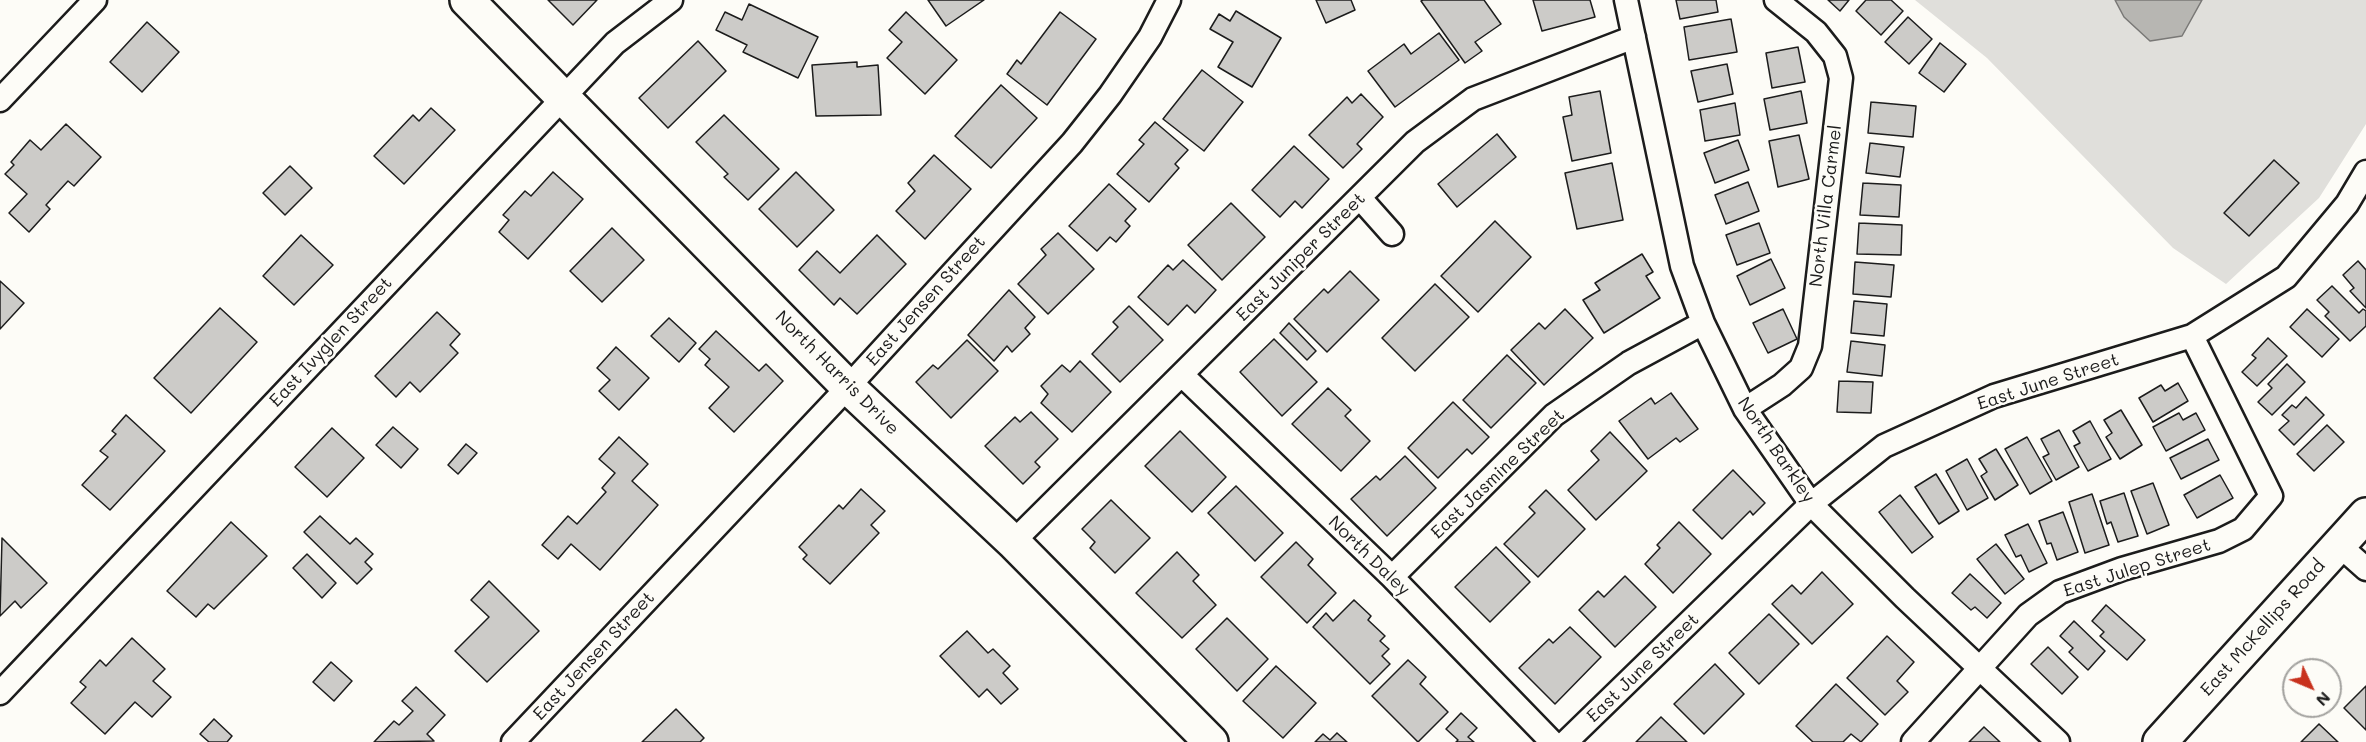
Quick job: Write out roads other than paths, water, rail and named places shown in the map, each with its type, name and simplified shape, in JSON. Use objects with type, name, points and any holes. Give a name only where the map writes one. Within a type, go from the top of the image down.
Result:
[{"type":"street","points":[[0,100],[95,0]]},
{"type":"street","name":"North Harris Drive","points":[[467,0],[848,387],[1013,542],[1211,742]]},
{"type":"street","name":"East Ivyglen Street","points":[[0,693],[563,96],[615,43],[671,0]]},
{"type":"street","name":"East Jensen Street","points":[[513,742],[848,387],[1072,143],[1117,85],[1150,37],[1169,0]]},
{"type":"street","name":"North Barkley","points":[[1626,0],[1682,266],[1703,323],[1745,409],[1811,504],[1980,670],[2058,742]]},
{"type":"street","name":"North Villa Carmel","points":[[1745,409],[1782,385],[1801,368],[1810,346],[1841,78],[1835,57],[1816,32],[1776,0]]},
{"type":"street","name":"East Juniper Street","points":[[1013,542],[1415,142],[1473,99],[1634,38]]},
{"type":"street","name":"East June Street","points":[[1566,742],[1811,504],[1884,446],[1994,396],[2192,336],[2286,277],[2347,204],[2366,172]]},
{"type":"street","points":[[1360,198],[1392,234]]},
{"type":"street","name":"East Jasmine Street","points":[[1392,577],[1554,415],[1629,363],[1703,323]]},
{"type":"street","name":"East Julep Street","points":[[1913,742],[2028,615],[2060,591],[2122,569],[2219,541],[2243,529],[2271,496],[2192,336]]},
{"type":"street","name":"North Daley","points":[[1182,375],[1392,577],[1552,742]]},
{"type":"street","name":"East McKellips Road","points":[[2160,742],[2366,515]]},
{"type":"street","points":[[2339,545],[2366,569]]}]
